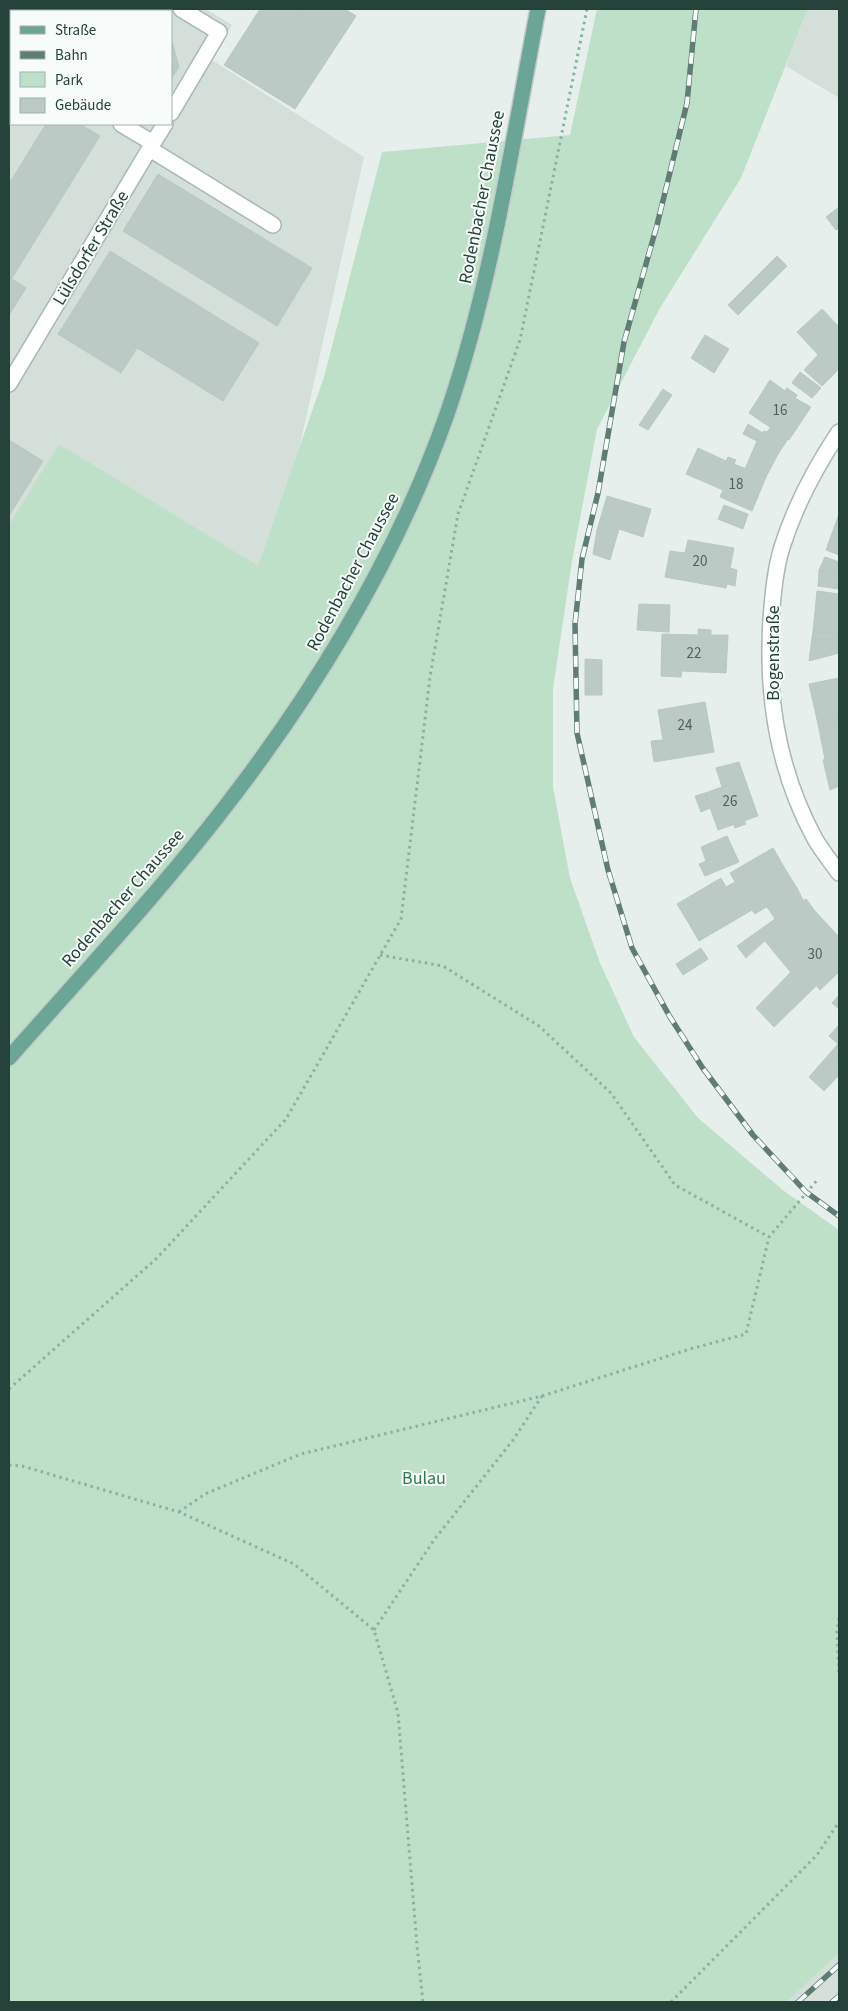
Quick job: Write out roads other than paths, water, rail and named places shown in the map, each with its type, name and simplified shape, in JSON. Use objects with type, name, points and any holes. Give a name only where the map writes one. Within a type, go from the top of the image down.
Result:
[{"type":"main road","name":"Rodenbacher Chaussee","points":[[9,1058],[146,902],[225,808],[287,722],[332,654],[369,588],[419,485],[447,415],[477,319],[538,9]]},
{"type":"street","points":[[172,110],[219,32],[181,9]]},
{"type":"street","points":[[122,125],[273,225]]},
{"type":"street","name":"Lülsdorfer Straße","points":[[9,384],[164,125]]},
{"type":"street","name":"Bogenstraße","points":[[839,432],[808,482],[796,507],[781,549],[773,595],[769,648],[770,686],[777,738],[793,793],[816,840],[839,873]]},
{"type":"railway","points":[[696,9],[687,103],[657,225],[624,342],[598,493],[582,559],[575,624],[577,733],[608,870],[632,948],[670,1017],[702,1067],[753,1135],[806,1192],[839,1216]]},
{"type":"railway","points":[[798,2002],[839,1965]]},
{"type":"railway","points":[[832,2002],[839,1996]]},
{"type":"park label","name":"Bulau","points":[[424,1478]]}]
